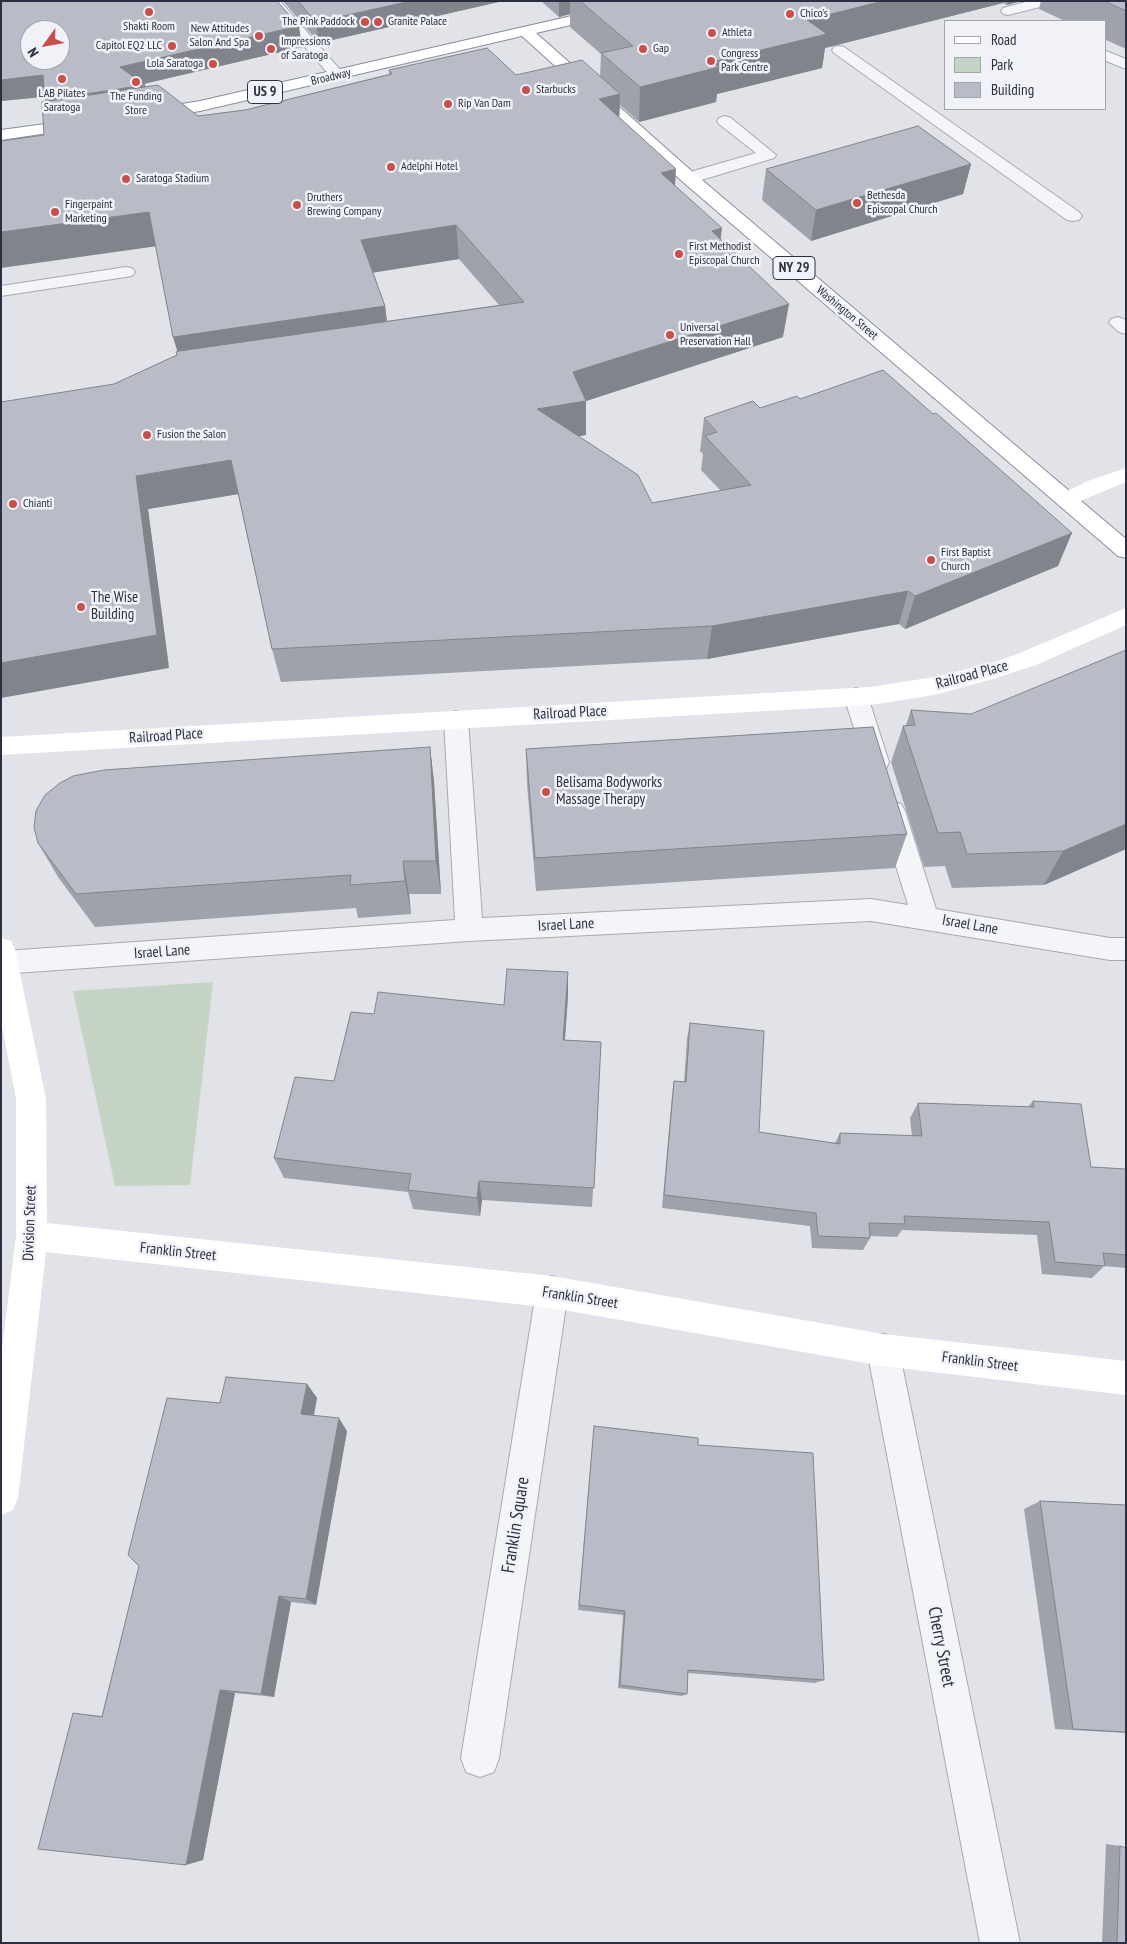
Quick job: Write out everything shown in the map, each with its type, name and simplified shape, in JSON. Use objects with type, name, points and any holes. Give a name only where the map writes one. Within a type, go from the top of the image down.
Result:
[{"type":"main road","name":"Broadway","points":[[134,117],[200,106],[657,1]]},
{"type":"main road","name":"Washington Street","points":[[526,32],[689,178],[1126,551]]},
{"type":"main road","points":[[1,135],[97,122]]},
{"type":"main road","points":[[1066,500],[1126,474]]},
{"type":"main road","name":"Railroad Place","points":[[1,746],[856,697],[934,686],[994,670],[1028,658],[1126,616]]},
{"type":"main road","name":"Division Street","points":[[1,1498],[32,1236],[31,1099],[3,956]]},
{"type":"main road","name":"Franklin Street","points":[[32,1236],[552,1292],[883,1350],[1126,1378]]},
{"type":"street","points":[[272,1],[337,75]]},
{"type":"street","points":[[1029,20],[1008,11],[1047,1]]},
{"type":"street","points":[[839,50],[1074,216]]},
{"type":"street","points":[[1107,55],[1126,64]]},
{"type":"street","points":[[689,178],[768,154],[725,121]]},
{"type":"street","points":[[1,291],[126,272]]},
{"type":"street","points":[[856,697],[925,918]]},
{"type":"street","points":[[456,720],[469,930]]},
{"type":"street","name":"Israel Lane","points":[[3,956],[872,910],[1110,949],[1126,949]]},
{"type":"street","name":"Franklin Square","points":[[480,1758],[552,1292]]},
{"type":"street","name":"Cherry Street","points":[[883,1350],[1000,1943]]},
{"type":"green space","points":[[213,982],[190,1185],[115,1186],[73,991]]},
{"type":"building","points":[[1,1],[277,1],[299,26],[120,67],[145,85],[45,100],[43,75],[1,80]]},
{"type":"building","points":[[298,1],[411,1],[316,22]]},
{"type":"building","points":[[580,1],[883,1],[807,20],[827,34],[712,62],[719,67],[640,87],[601,53],[633,46]]},
{"type":"building","points":[[1104,1],[1126,1],[1126,11]]},
{"type":"building","points":[[487,48],[516,75],[582,60],[620,94],[599,99],[676,169],[661,173],[722,228],[712,231],[789,304],[573,372],[586,401],[537,409],[638,475],[652,503],[751,485],[705,436],[717,432],[704,418],[753,401],[760,408],[797,396],[800,399],[883,370],[933,414],[936,413],[1072,533],[915,596],[908,591],[712,626],[272,649],[231,460],[136,476],[157,635],[1,663],[1,402],[114,384],[177,355],[176,352],[179,351],[524,302],[456,225],[361,240],[385,306],[173,337],[149,212],[1,232],[1,141],[44,135],[42,102],[158,85],[198,116],[245,110],[392,74],[389,70]]},
{"type":"building","points":[[918,126],[971,164],[816,210],[766,169]]},
{"type":"building","points":[[1126,650],[1126,824],[1063,851],[967,854],[960,832],[938,833],[903,726],[915,725],[911,710],[971,714]]},
{"type":"building","points":[[873,727],[907,834],[535,858],[526,749]]},
{"type":"building","points":[[430,747],[436,861],[403,861],[405,881],[350,885],[351,875],[76,894],[38,843],[34,827],[36,811],[45,795],[60,783],[73,776],[104,770]]},
{"type":"building","points":[[507,969],[568,972],[563,1040],[601,1042],[594,1188],[479,1181],[477,1198],[408,1190],[411,1174],[274,1158],[295,1077],[334,1081],[351,1012],[374,1014],[378,992],[504,1005]]},
{"type":"building","points":[[690,1023],[764,1031],[759,1132],[840,1144],[840,1133],[922,1136],[918,1103],[1034,1107],[1033,1101],[1081,1104],[1091,1167],[1126,1169],[1126,1255],[1103,1253],[1105,1266],[1055,1262],[1049,1222],[904,1216],[905,1224],[869,1223],[870,1238],[818,1236],[816,1213],[664,1195],[674,1081],[686,1082]]},
{"type":"building","points":[[226,1377],[307,1384],[301,1414],[339,1418],[306,1599],[279,1596],[261,1694],[220,1690],[186,1865],[38,1849],[73,1713],[102,1717],[139,1566],[128,1555],[167,1398],[220,1403]]},
{"type":"building","points":[[594,1426],[698,1438],[698,1445],[813,1453],[824,1680],[688,1670],[687,1694],[620,1685],[625,1611],[579,1605]]},
{"type":"building","points":[[1040,1501],[1126,1505],[1126,1732],[1073,1729]]},
{"type":"building","points":[[1120,1846],[1126,1848],[1126,1943],[1117,1943]]},
{"type":"place","name":"Shakti Room","points":[[149,12]]},
{"type":"place","name":"Chico's","points":[[790,14]]},
{"type":"place","name":"The Pink Paddock","points":[[365,22]]},
{"type":"place","name":"Granite Palace","points":[[378,22]]},
{"type":"place","name":"Athleta","points":[[712,33]]},
{"type":"place","name":"New Attitudes Salon And Spa","points":[[259,36]]},
{"type":"place","name":"Capitol EQ2 LLC","points":[[172,46]]},
{"type":"place","name":"Impressions of Saratoga","points":[[271,49]]},
{"type":"place","name":"Gap","points":[[643,49]]},
{"type":"place","name":"Congress Park Centre","points":[[711,61]]},
{"type":"place","name":"Lola Saratoga","points":[[213,64]]},
{"type":"place","name":"LAB Pilates Saratoga","points":[[62,79]]},
{"type":"place","name":"The Funding Store","points":[[136,82]]},
{"type":"place","name":"Starbucks","points":[[526,90]]},
{"type":"place","name":"Rip Van Dam","points":[[448,104]]},
{"type":"place","name":"Adelphi Hotel","points":[[391,167]]},
{"type":"place","name":"Saratoga Stadium","points":[[126,179]]},
{"type":"place","name":"Bethesda Episcopal Church","points":[[857,203]]},
{"type":"place","name":"Druthers Brewing Company","points":[[297,205]]},
{"type":"place","name":"Fingerpaint Marketing","points":[[55,212]]},
{"type":"place","name":"First Methodist Episcopal Church","points":[[679,254]]},
{"type":"place","name":"Universal Preservation Hall","points":[[670,335]]},
{"type":"place","name":"Fusion the Salon","points":[[147,435]]},
{"type":"place","name":"Chianti","points":[[13,504]]},
{"type":"place","name":"First Baptist Church","points":[[931,560]]},
{"type":"place","name":"The Wise Building","points":[[81,607]]},
{"type":"place","name":"Belisama Bodyworks Massage Therapy","points":[[546,792]]}]
